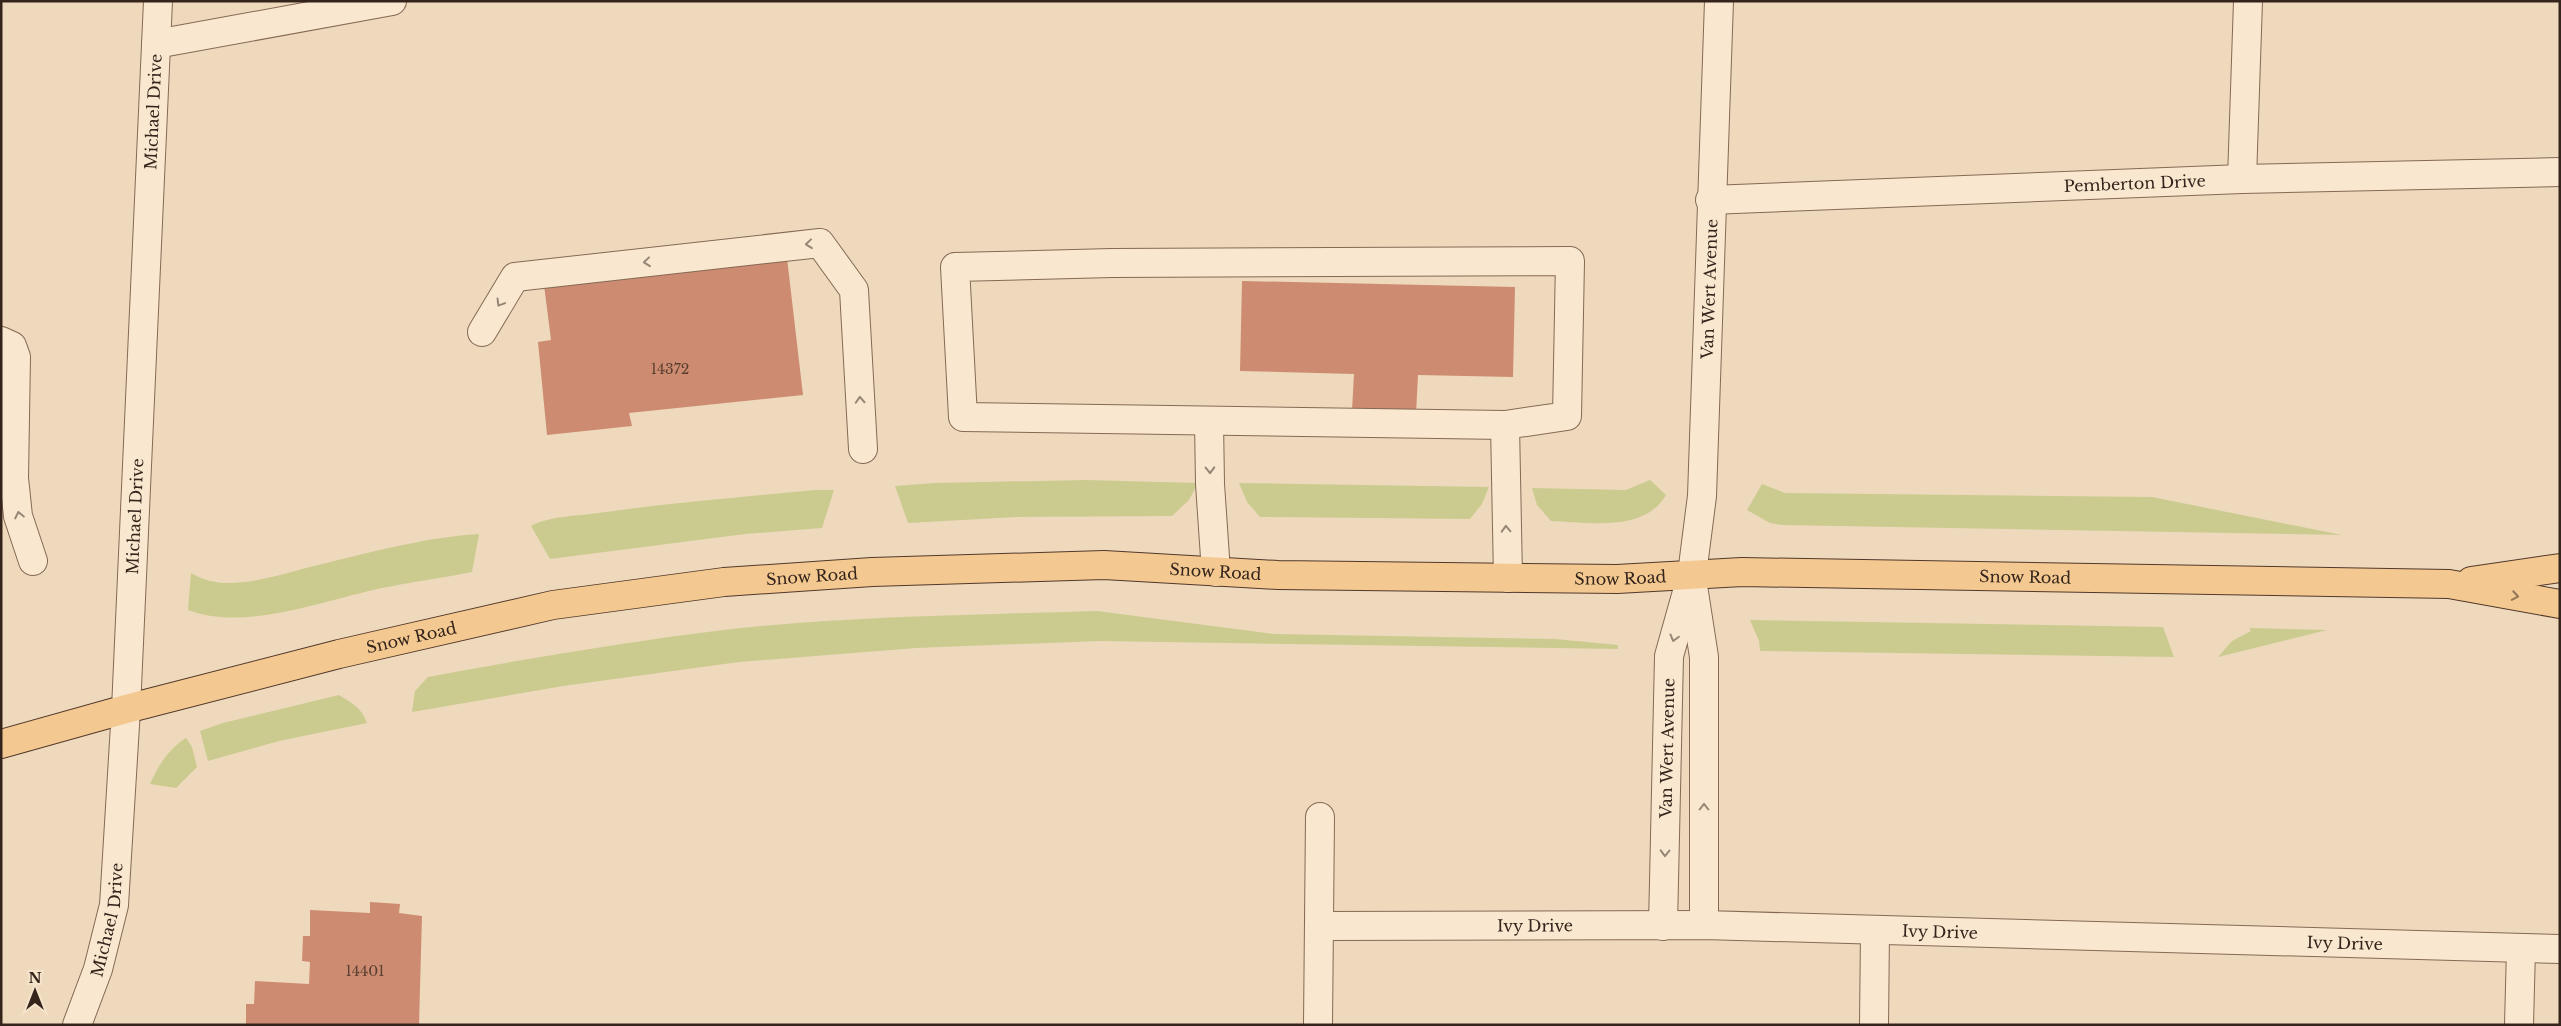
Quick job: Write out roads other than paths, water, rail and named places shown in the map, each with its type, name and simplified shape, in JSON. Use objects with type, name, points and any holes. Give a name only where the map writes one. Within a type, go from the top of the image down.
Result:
[{"type":"main road","name":"Snow Road","points":[[1,744],[126,709],[339,654],[553,605],[724,582],[896,571],[1104,564],[1278,575],[1617,579],[1752,572],[2450,584],[2560,568]]},
{"type":"main road","name":"Snow Road","points":[[2450,584],[2560,604]]},
{"type":"street","name":"Michael Drive","points":[[77,1025],[98,969],[114,905],[126,709],[158,1]]},
{"type":"street","points":[[156,44],[392,1]]},
{"type":"street","name":"Van Wert Avenue","points":[[1663,926],[1669,656],[1692,574],[1702,496],[1710,200],[1719,1]]},
{"type":"street","points":[[2242,179],[2248,1]]},
{"type":"street","name":"Pemberton Drive","points":[[1710,200],[2242,179],[2560,172]]},
{"type":"street","points":[[482,332],[515,277],[820,243],[854,290],[863,449]]},
{"type":"street","points":[[1570,261],[1567,416],[1505,425],[1209,421],[963,417],[955,267],[1122,263],[1570,261]]},
{"type":"street","points":[[1,341],[12,346],[16,357],[14,478],[18,516],[33,561]]},
{"type":"street","points":[[1209,421],[1210,484],[1216,572]]},
{"type":"street","points":[[1505,425],[1508,578]]},
{"type":"street","name":"Van Wert Avenue","points":[[1692,574],[1704,657],[1704,925]]},
{"type":"street","points":[[1318,1025],[1320,817]]},
{"type":"street","name":"Ivy Drive","points":[[1319,926],[1704,925],[2560,949]]},
{"type":"street","points":[[1874,1025],[1875,930]]},
{"type":"street","points":[[2519,1025],[2521,949]]}]
